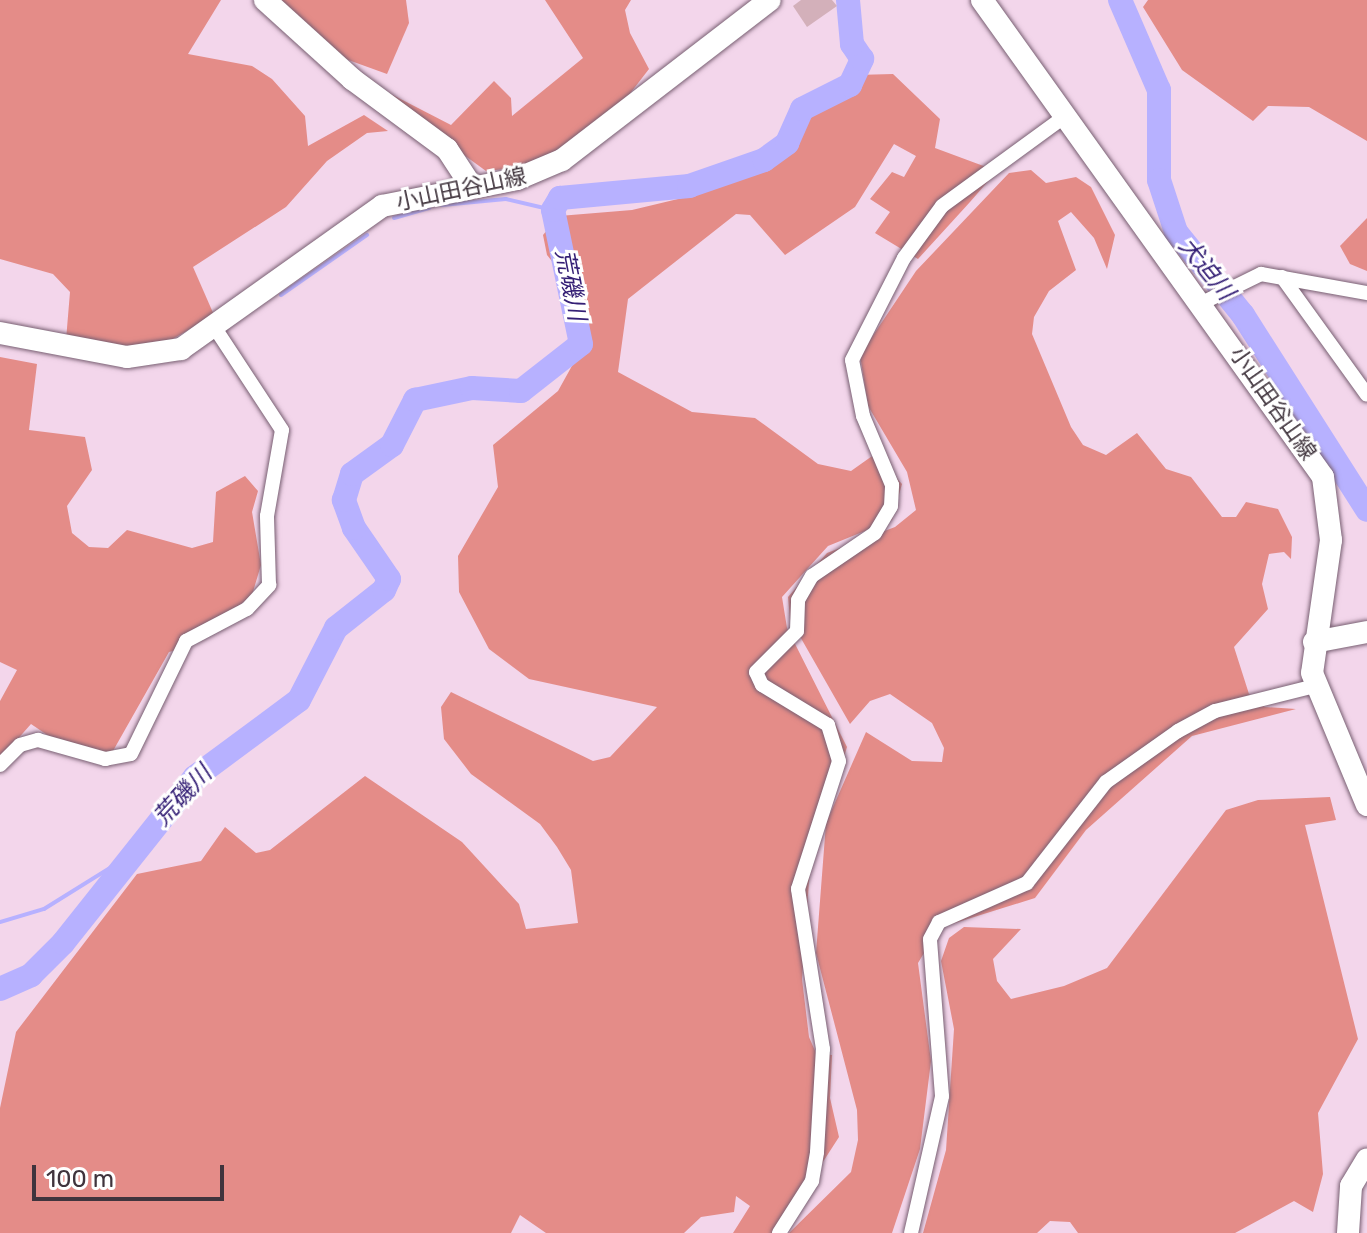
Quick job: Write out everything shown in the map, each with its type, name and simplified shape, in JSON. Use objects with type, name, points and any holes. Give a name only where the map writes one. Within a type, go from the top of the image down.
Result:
[{"type":"main road","points":[[265,0],[352,79],[447,149],[470,184]]},
{"type":"main road","name":"小山田谷山線","points":[[0,333],[140,358],[181,349],[215,328],[362,217],[470,184],[517,179],[562,160],[770,0]]},
{"type":"main road","name":"小山田谷山線","points":[[982,0],[1304,444],[1329,492],[1331,540],[1314,642],[1315,686]]},
{"type":"main road","points":[[1314,642],[1367,632]]},
{"type":"main road","points":[[1315,686],[1367,805]]},
{"type":"main road","points":[[1348,1233],[1351,1186],[1367,1159]]},
{"type":"street","points":[[779,1233],[812,1181],[817,1152],[823,1049],[798,889],[839,761],[828,725],[762,685],[756,672],[797,631],[798,600],[812,576],[875,533],[891,506],[892,485],[863,416],[852,360],[904,258],[942,206],[1067,115]]},
{"type":"street","points":[[1202,303],[1229,285],[1261,274],[1367,293]]},
{"type":"street","points":[[1282,277],[1367,395]]},
{"type":"street","points":[[0,765],[20,745],[38,740],[105,759],[131,754],[186,641],[247,609],[269,585],[271,476],[282,430],[215,328]]},
{"type":"street","points":[[911,1233],[942,1096],[930,939],[939,922],[1027,883],[1106,782],[1178,731],[1215,711],[1315,686]]},
{"type":"shaded area","points":[[0,0],[221,0],[188,54],[252,66],[272,79],[305,116],[308,146],[364,115],[388,131],[367,133],[327,161],[286,207],[193,267],[214,315],[128,365],[65,352],[70,292],[53,274],[0,259]]},
{"type":"shaded area","points":[[275,0],[406,0],[409,23],[387,74],[329,53]]},
{"type":"shaded area","points":[[545,0],[631,0],[625,10],[630,33],[649,69],[618,109],[534,166],[486,171],[354,75],[451,125],[494,81],[511,98],[512,116],[583,58]]},
{"type":"shaded area","points":[[1148,0],[1367,0],[1367,141],[1309,107],[1268,106],[1253,121],[1182,70],[1143,7]]},
{"type":"shaded area","points":[[893,74],[940,119],[935,148],[997,171],[918,259],[875,233],[890,212],[870,199],[892,172],[904,177],[916,156],[894,144],[855,207],[785,255],[750,215],[736,214],[628,299],[618,372],[692,412],[755,418],[818,464],[851,471],[875,454],[902,484],[892,520],[828,546],[782,597],[787,628],[847,747],[810,867],[802,979],[809,1037],[816,1053],[832,1055],[830,1098],[839,1137],[777,1233],[733,1233],[750,1206],[736,1196],[734,1212],[701,1217],[684,1233],[546,1233],[520,1215],[511,1233],[0,1233],[0,1108],[16,1032],[137,874],[201,861],[225,827],[256,853],[270,850],[365,776],[462,842],[519,904],[526,929],[578,923],[571,870],[557,847],[540,824],[471,774],[444,739],[441,707],[451,692],[593,761],[610,757],[657,707],[529,679],[489,649],[459,592],[458,556],[498,487],[493,445],[558,391],[573,364],[571,285],[547,255],[543,235],[559,216],[632,210],[703,193],[787,137],[825,95],[856,75]]},
{"type":"shaded area","points":[[1031,170],[1046,183],[1076,177],[1091,187],[1115,235],[1107,269],[1094,238],[1071,212],[1058,221],[1076,270],[1049,291],[1034,317],[1032,334],[1071,427],[1083,445],[1106,455],[1137,433],[1166,469],[1191,477],[1222,517],[1236,517],[1246,502],[1278,509],[1292,537],[1291,559],[1284,552],[1269,554],[1262,584],[1268,609],[1234,647],[1249,694],[1265,707],[1296,709],[1192,736],[1086,830],[1035,898],[939,928],[918,963],[931,1061],[920,1149],[892,1233],[789,1233],[851,1172],[858,1140],[857,1110],[816,953],[826,823],[866,732],[912,761],[942,762],[944,748],[932,723],[890,694],[870,701],[850,724],[790,619],[788,597],[827,553],[895,527],[916,510],[907,472],[868,406],[860,355],[916,271],[1009,173]]},
{"type":"shaded area","points":[[1367,218],[1367,271],[1350,264],[1340,246]]},
{"type":"shaded area","points":[[0,357],[37,364],[29,430],[85,437],[92,470],[67,506],[72,533],[89,547],[108,548],[127,530],[192,548],[213,542],[216,492],[245,476],[258,491],[252,512],[261,565],[252,595],[188,647],[169,652],[109,758],[65,747],[31,724],[0,759],[0,701],[17,670],[0,662]]},
{"type":"shaded area","points":[[1330,797],[1336,820],[1305,825],[1358,1039],[1318,1113],[1323,1174],[1313,1212],[1294,1201],[1235,1233],[1078,1233],[1070,1222],[1050,1221],[1037,1233],[923,1233],[946,1150],[954,1029],[941,961],[949,938],[964,927],[1021,929],[993,959],[997,981],[1011,999],[1064,986],[1107,968],[1226,810],[1258,800]]},
{"type":"building","points":[[801,0],[832,0],[837,6],[807,27],[793,6]]},
{"type":"waterway","name":"荒磯川","points":[[0,989],[31,975],[63,943],[195,777],[299,700],[336,628],[384,590],[389,579],[354,528],[344,500],[352,474],[392,445],[415,400],[472,388],[521,391],[581,344],[553,210],[560,198],[689,186],[764,160],[787,143],[802,109],[850,85],[862,59],[852,44],[848,0]]},
{"type":"waterway","name":"犬迫川","points":[[1120,0],[1159,90],[1159,180],[1176,232],[1243,315],[1367,510]]},
{"type":"waterway","points":[[442,205],[506,199],[553,210]]},
{"type":"waterway","points":[[394,218],[430,208]]},
{"type":"waterway","points":[[281,295],[367,235]]},
{"type":"waterway","points":[[0,922],[44,909],[129,856]]}]
